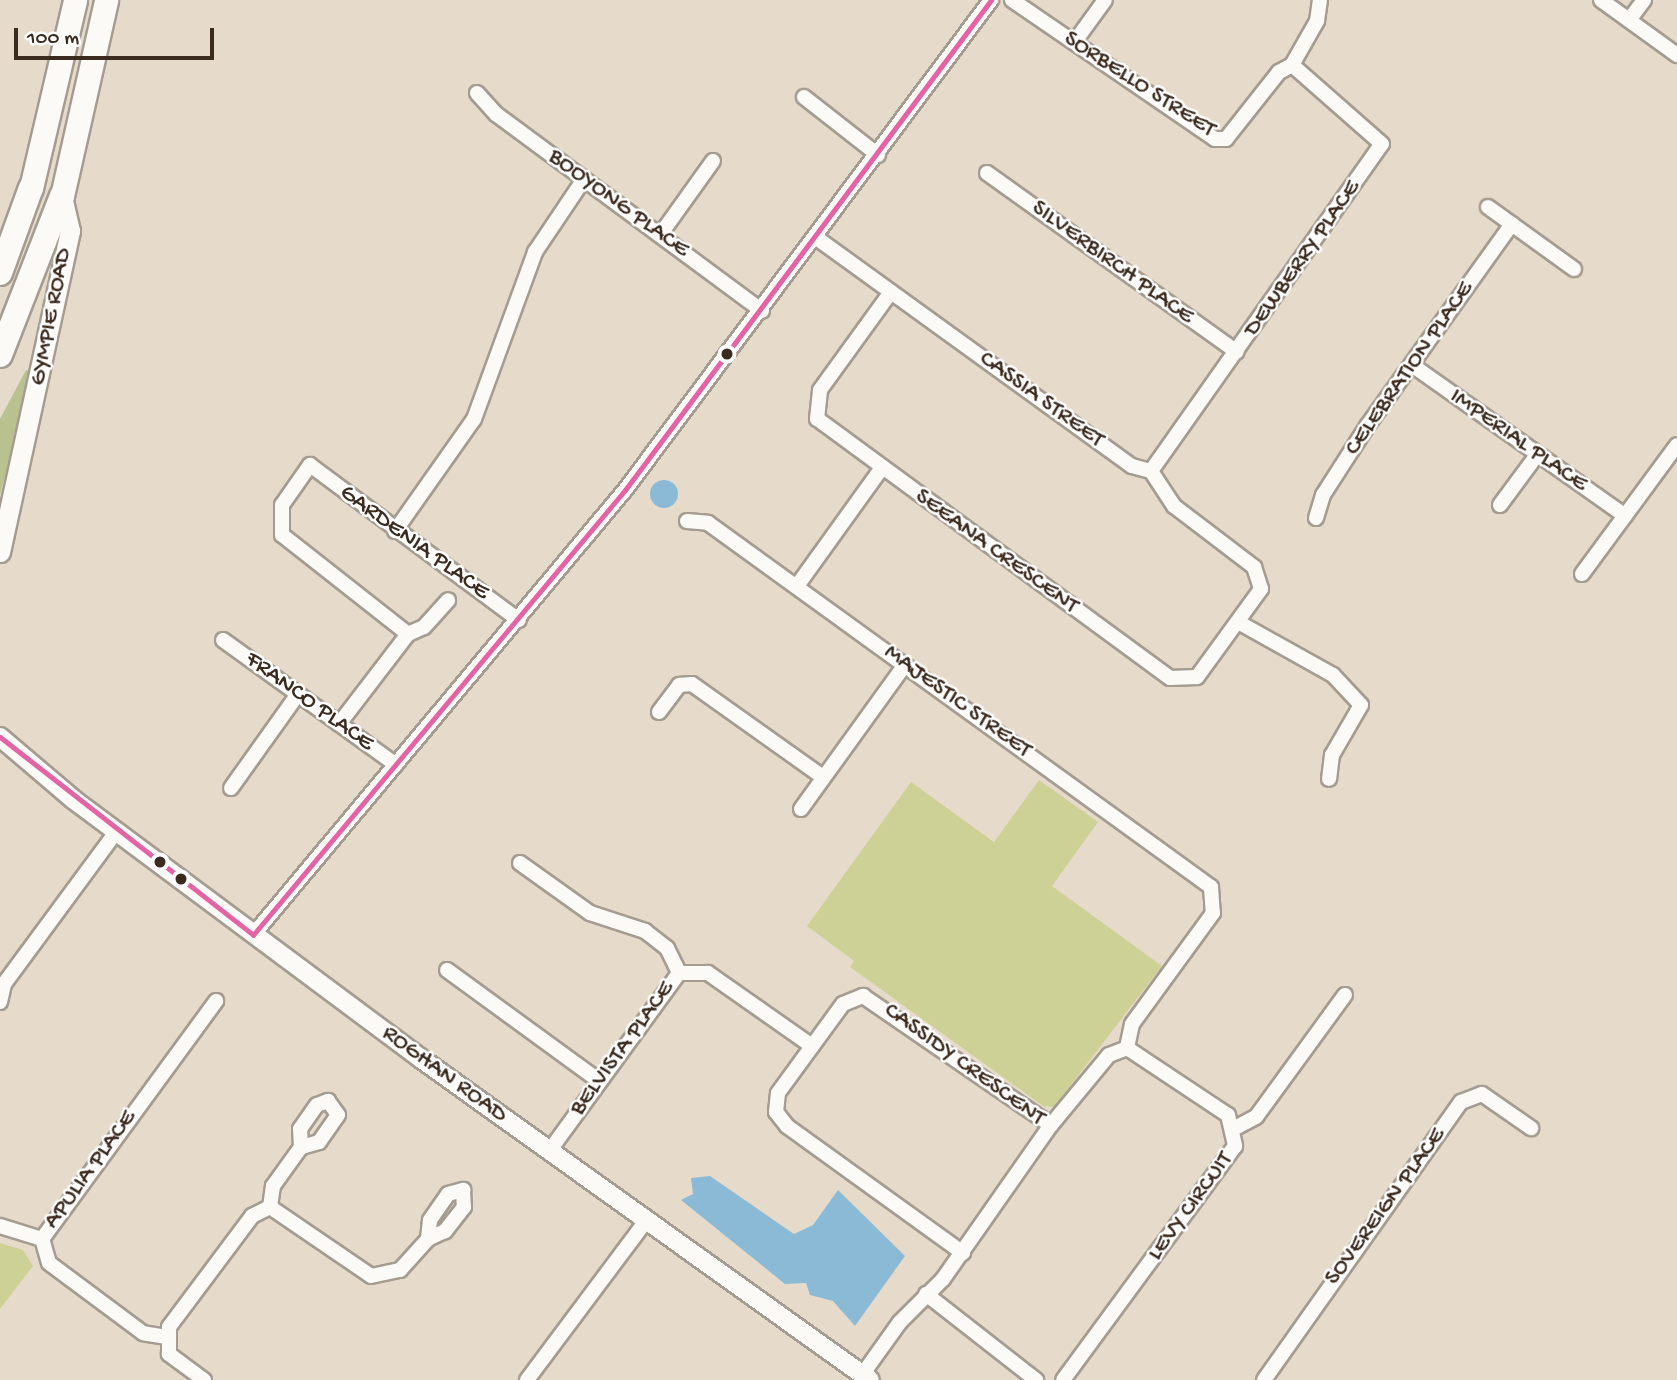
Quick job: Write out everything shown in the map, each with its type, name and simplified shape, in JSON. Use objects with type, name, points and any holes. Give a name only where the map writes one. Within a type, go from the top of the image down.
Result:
[{"type":"highway","points":[[0,273],[31,188],[75,0]]},
{"type":"highway","name":"GYMPIE ROAD","points":[[62,197],[106,0]]},
{"type":"highway","points":[[0,355],[62,197]]},
{"type":"main road","name":"GYMPIE ROAD","points":[[0,552],[70,231],[62,197]]},
{"type":"street","points":[[253,935],[519,620],[818,239],[991,0]]},
{"type":"street","name":"SORBELLO STREET","points":[[1012,0],[1076,40],[1215,139],[1236,134],[1279,72],[1292,65],[1317,21],[1320,0]]},
{"type":"street","points":[[1076,40],[1105,0]]},
{"type":"street","points":[[1601,0],[1677,55]]},
{"type":"street","points":[[1629,20],[1644,0]]},
{"type":"street","name":"DEWBERRY PLACE","points":[[1151,471],[1381,144],[1292,65]]},
{"type":"street","name":"BOOYONG PLACE","points":[[477,93],[584,179],[762,311]]},
{"type":"street","points":[[804,97],[878,155]]},
{"type":"street","points":[[660,235],[713,161]]},
{"type":"street","name":"SILVERBIRCH PLACE","points":[[987,173],[1237,352]]},
{"type":"street","points":[[395,531],[474,419],[534,252],[584,179]]},
{"type":"street","points":[[1488,206],[1574,269]]},
{"type":"street","name":"CELEBRATION PLACE","points":[[1316,518],[1323,495],[1513,225]]},
{"type":"street","name":"CASSIA STREET","points":[[818,239],[1132,466],[1151,471]]},
{"type":"street","name":"SEEANA CRESCENT","points":[[891,292],[815,406],[829,431],[1170,678],[1197,677],[1261,589],[1254,567],[1174,506],[1151,471]]},
{"type":"street","name":"IMPERIAL PLACE","points":[[1412,365],[1625,516]]},
{"type":"street","points":[[1582,574],[1677,445]]},
{"type":"street","points":[[1500,505],[1536,455]]},
{"type":"street","name":"GARDENIA PLACE","points":[[408,634],[282,535],[282,505],[310,465],[395,531],[519,620]]},
{"type":"street","points":[[797,586],[881,469]]},
{"type":"street","name":"MAJESTIC STREET","points":[[687,521],[708,523],[1197,875],[1214,900],[1213,913],[1132,1024],[1127,1048]]},
{"type":"street","points":[[339,724],[408,634],[434,619],[448,600]]},
{"type":"street","points":[[1238,622],[1333,675],[1360,705],[1332,755],[1329,779]]},
{"type":"street","name":"FRANCO PLACE","points":[[223,640],[396,765]]},
{"type":"street","points":[[801,809],[905,665]]},
{"type":"street","points":[[659,712],[679,685],[692,684],[823,777]]},
{"type":"street","points":[[231,788],[298,695]]},
{"type":"street","name":"ROGHAN ROAD","points":[[0,737],[24,761],[253,935],[646,1221],[866,1377]]},
{"type":"street","name":"ROGHAN ROAD","points":[[0,753],[24,761]]},
{"type":"street","points":[[0,1002],[5,984],[116,832]]},
{"type":"street","name":"BELVISTA PLACE","points":[[520,863],[590,913],[645,931],[667,948],[679,973],[549,1151]]},
{"type":"street","points":[[447,970],[599,1082]]},
{"type":"street","points":[[679,973],[708,972],[812,1046]]},
{"type":"street","points":[[1235,1128],[1256,1117],[1345,995]]},
{"type":"street","name":"CASSIDY CRESCENT","points":[[866,1377],[926,1294],[963,1253],[1051,1125],[871,997],[843,1004],[778,1093],[780,1120],[963,1253]]},
{"type":"street","name":"APULIA PLACE","points":[[167,1337],[143,1333],[49,1263],[41,1239],[216,1001]]},
{"type":"street","points":[[1051,1125],[1110,1055],[1127,1048]]},
{"type":"street","name":"LEVY CIRCUIT","points":[[1063,1380],[1235,1146],[1235,1128],[1228,1115],[1127,1048]]},
{"type":"street","name":"SOVEREIGN PLACE","points":[[1264,1380],[1461,1102],[1482,1094],[1531,1128]]},
{"type":"street","points":[[270,1207],[273,1186],[300,1147]]},
{"type":"street","points":[[270,1207],[352,1269],[371,1276],[400,1270],[428,1239]]},
{"type":"street","points":[[204,1380],[169,1354],[167,1337],[252,1216],[270,1207]]},
{"type":"street","points":[[527,1380],[646,1221]]},
{"type":"street","points":[[0,1226],[41,1239]]},
{"type":"street","points":[[926,1294],[1036,1380]]},
{"type":"green space","points":[[26,370],[32,373],[0,495],[0,419]]},
{"type":"green space","points":[[1039,780],[1098,822],[1052,886],[1162,966],[1054,1107],[1043,1106],[850,967],[854,961],[807,926],[911,782],[994,842]]},
{"type":"green space","points":[[0,1243],[23,1250],[33,1266],[0,1309]]},
{"type":"water","points":[[664,480],[674,484],[678,494],[674,504],[664,508],[654,504],[650,494],[654,484]]},
{"type":"water","points":[[710,1176],[794,1234],[813,1225],[838,1190],[905,1256],[855,1326],[833,1301],[810,1295],[806,1283],[785,1284],[681,1200],[693,1194],[691,1178]]},
{"type":"transit line","points":[[253,935],[625,490],[991,0]]},
{"type":"transit line","points":[[0,737],[253,935]]}]
